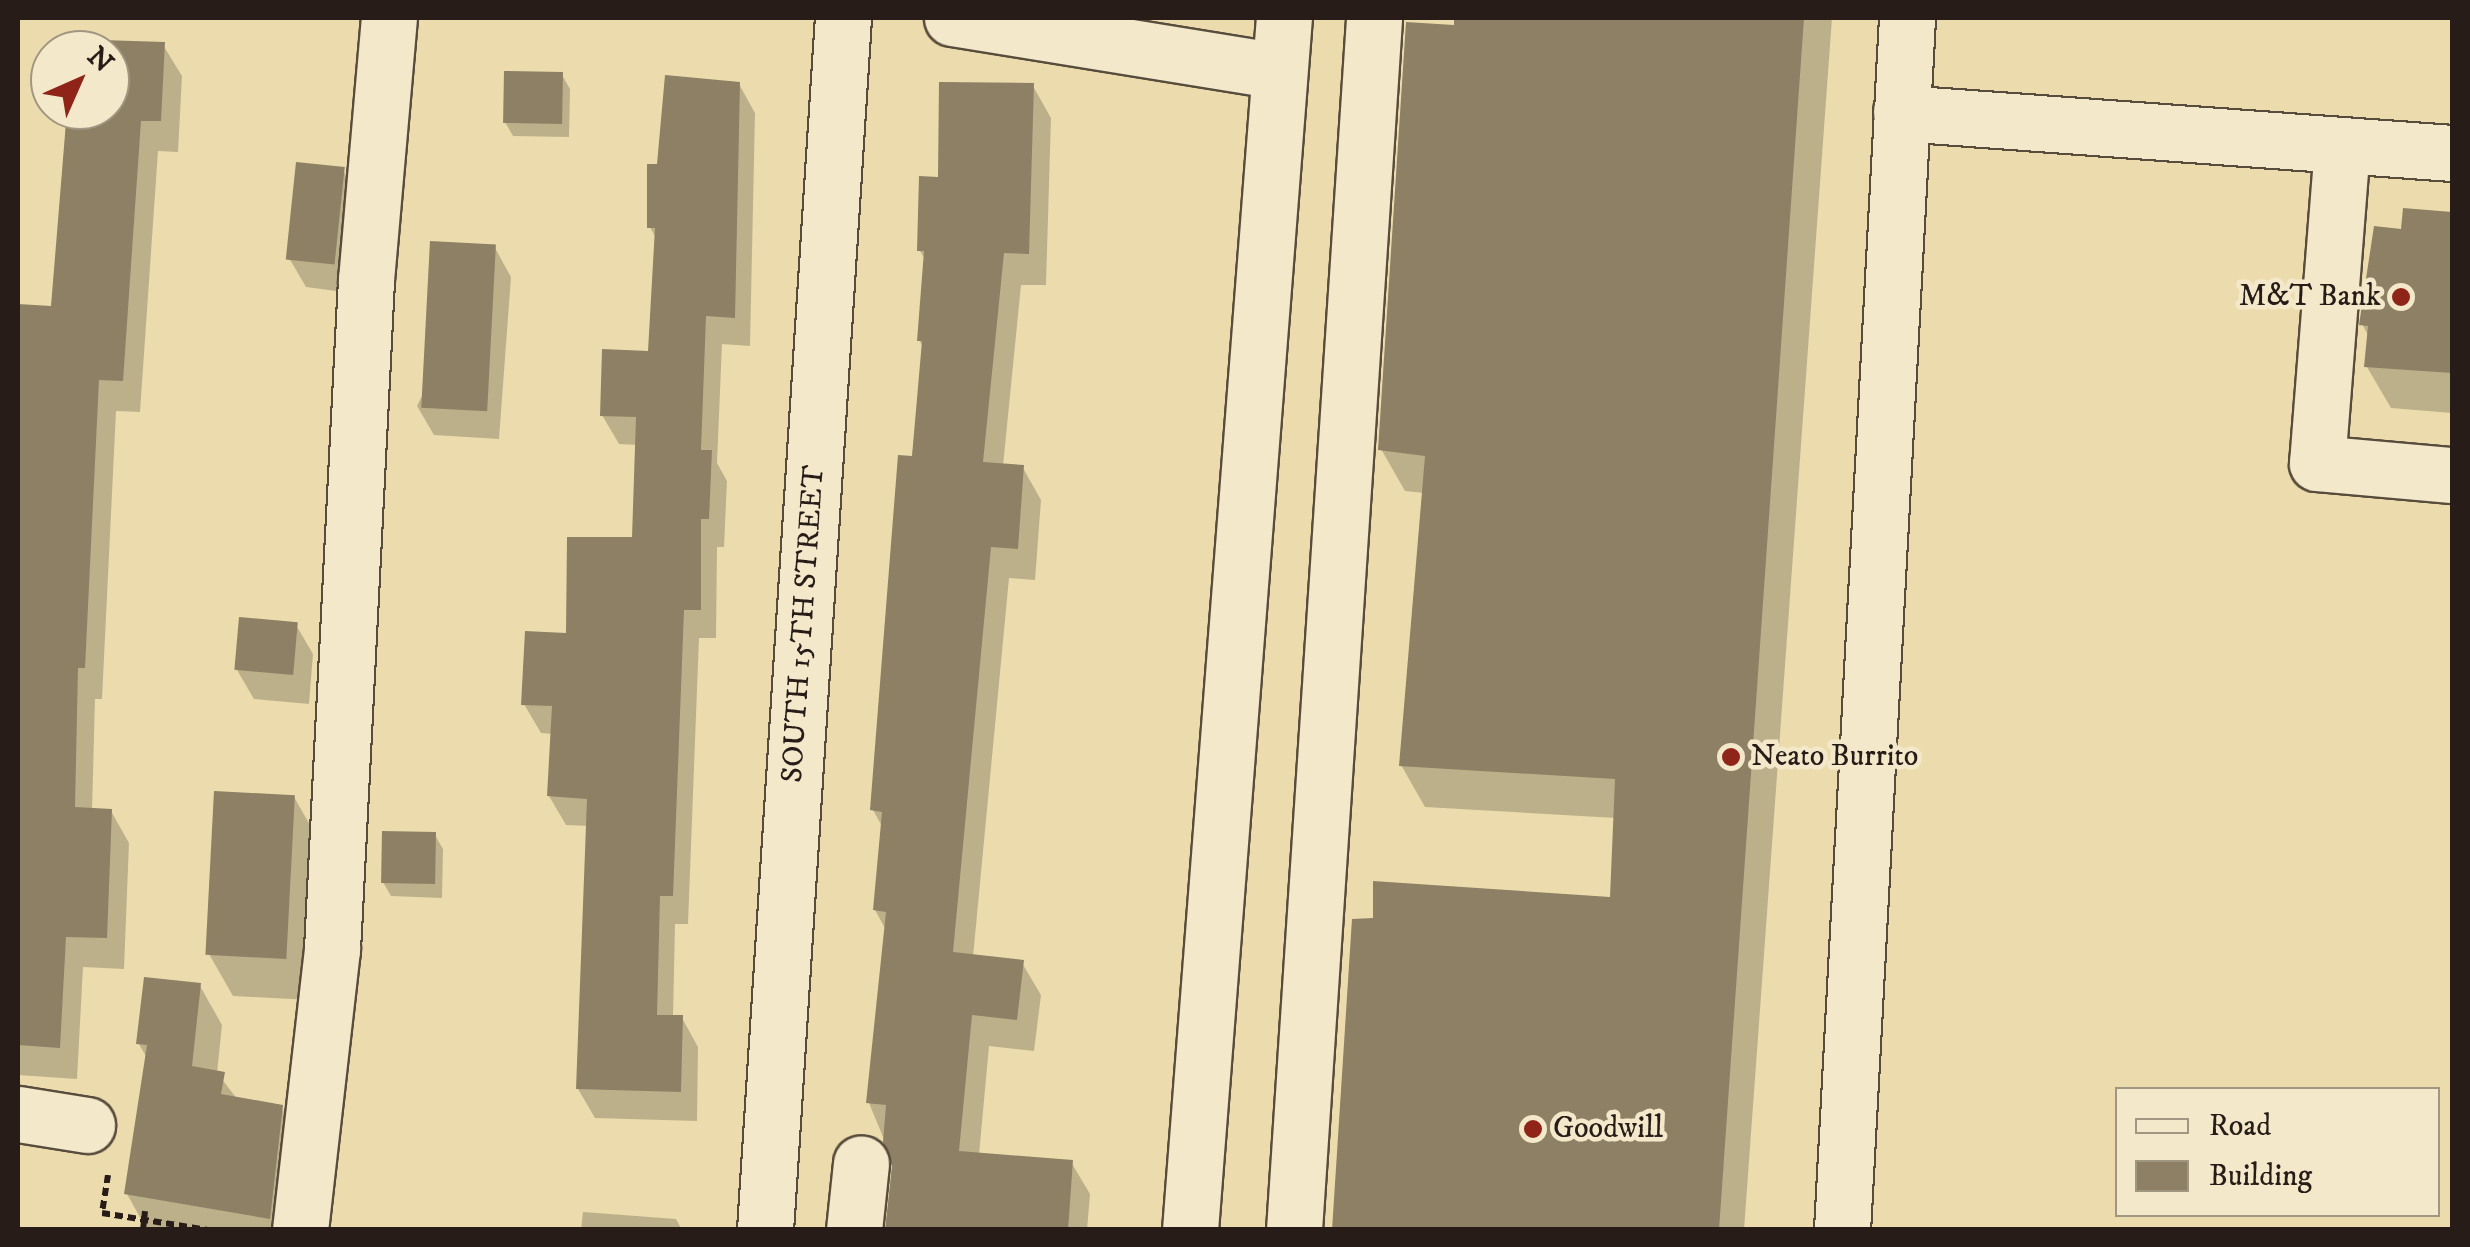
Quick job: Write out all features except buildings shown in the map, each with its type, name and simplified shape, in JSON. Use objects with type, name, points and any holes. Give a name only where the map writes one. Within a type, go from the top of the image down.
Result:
[{"type":"street","points":[[300,1230],[332,949],[366,280],[389,18]]},
{"type":"street","name":"SOUTH 15TH STREET","points":[[764,1230],[844,18]]},
{"type":"street","points":[[952,18],[1280,71]]},
{"type":"street","points":[[1190,1230],[1284,18]]},
{"type":"street","points":[[1294,1230],[1374,18]]},
{"type":"street","points":[[1842,1230],[1907,18]]},
{"type":"street","points":[[1900,113],[2452,153]]},
{"type":"street","points":[[2342,146],[2317,463],[2452,475]]},
{"type":"street","points":[[18,1114],[99,1142]]},
{"type":"street","points":[[854,1230],[861,1163]]},
{"type":"path","points":[[99,1142],[102,1213],[145,1215],[208,1230]]},
{"type":"path","points":[[143,1230],[145,1215]]},
{"type":"place","name":"M&T Bank","points":[[2401,297]]},
{"type":"place","name":"Neato Burrito","points":[[1731,757]]},
{"type":"place","name":"Goodwill","points":[[1533,1129]]}]
